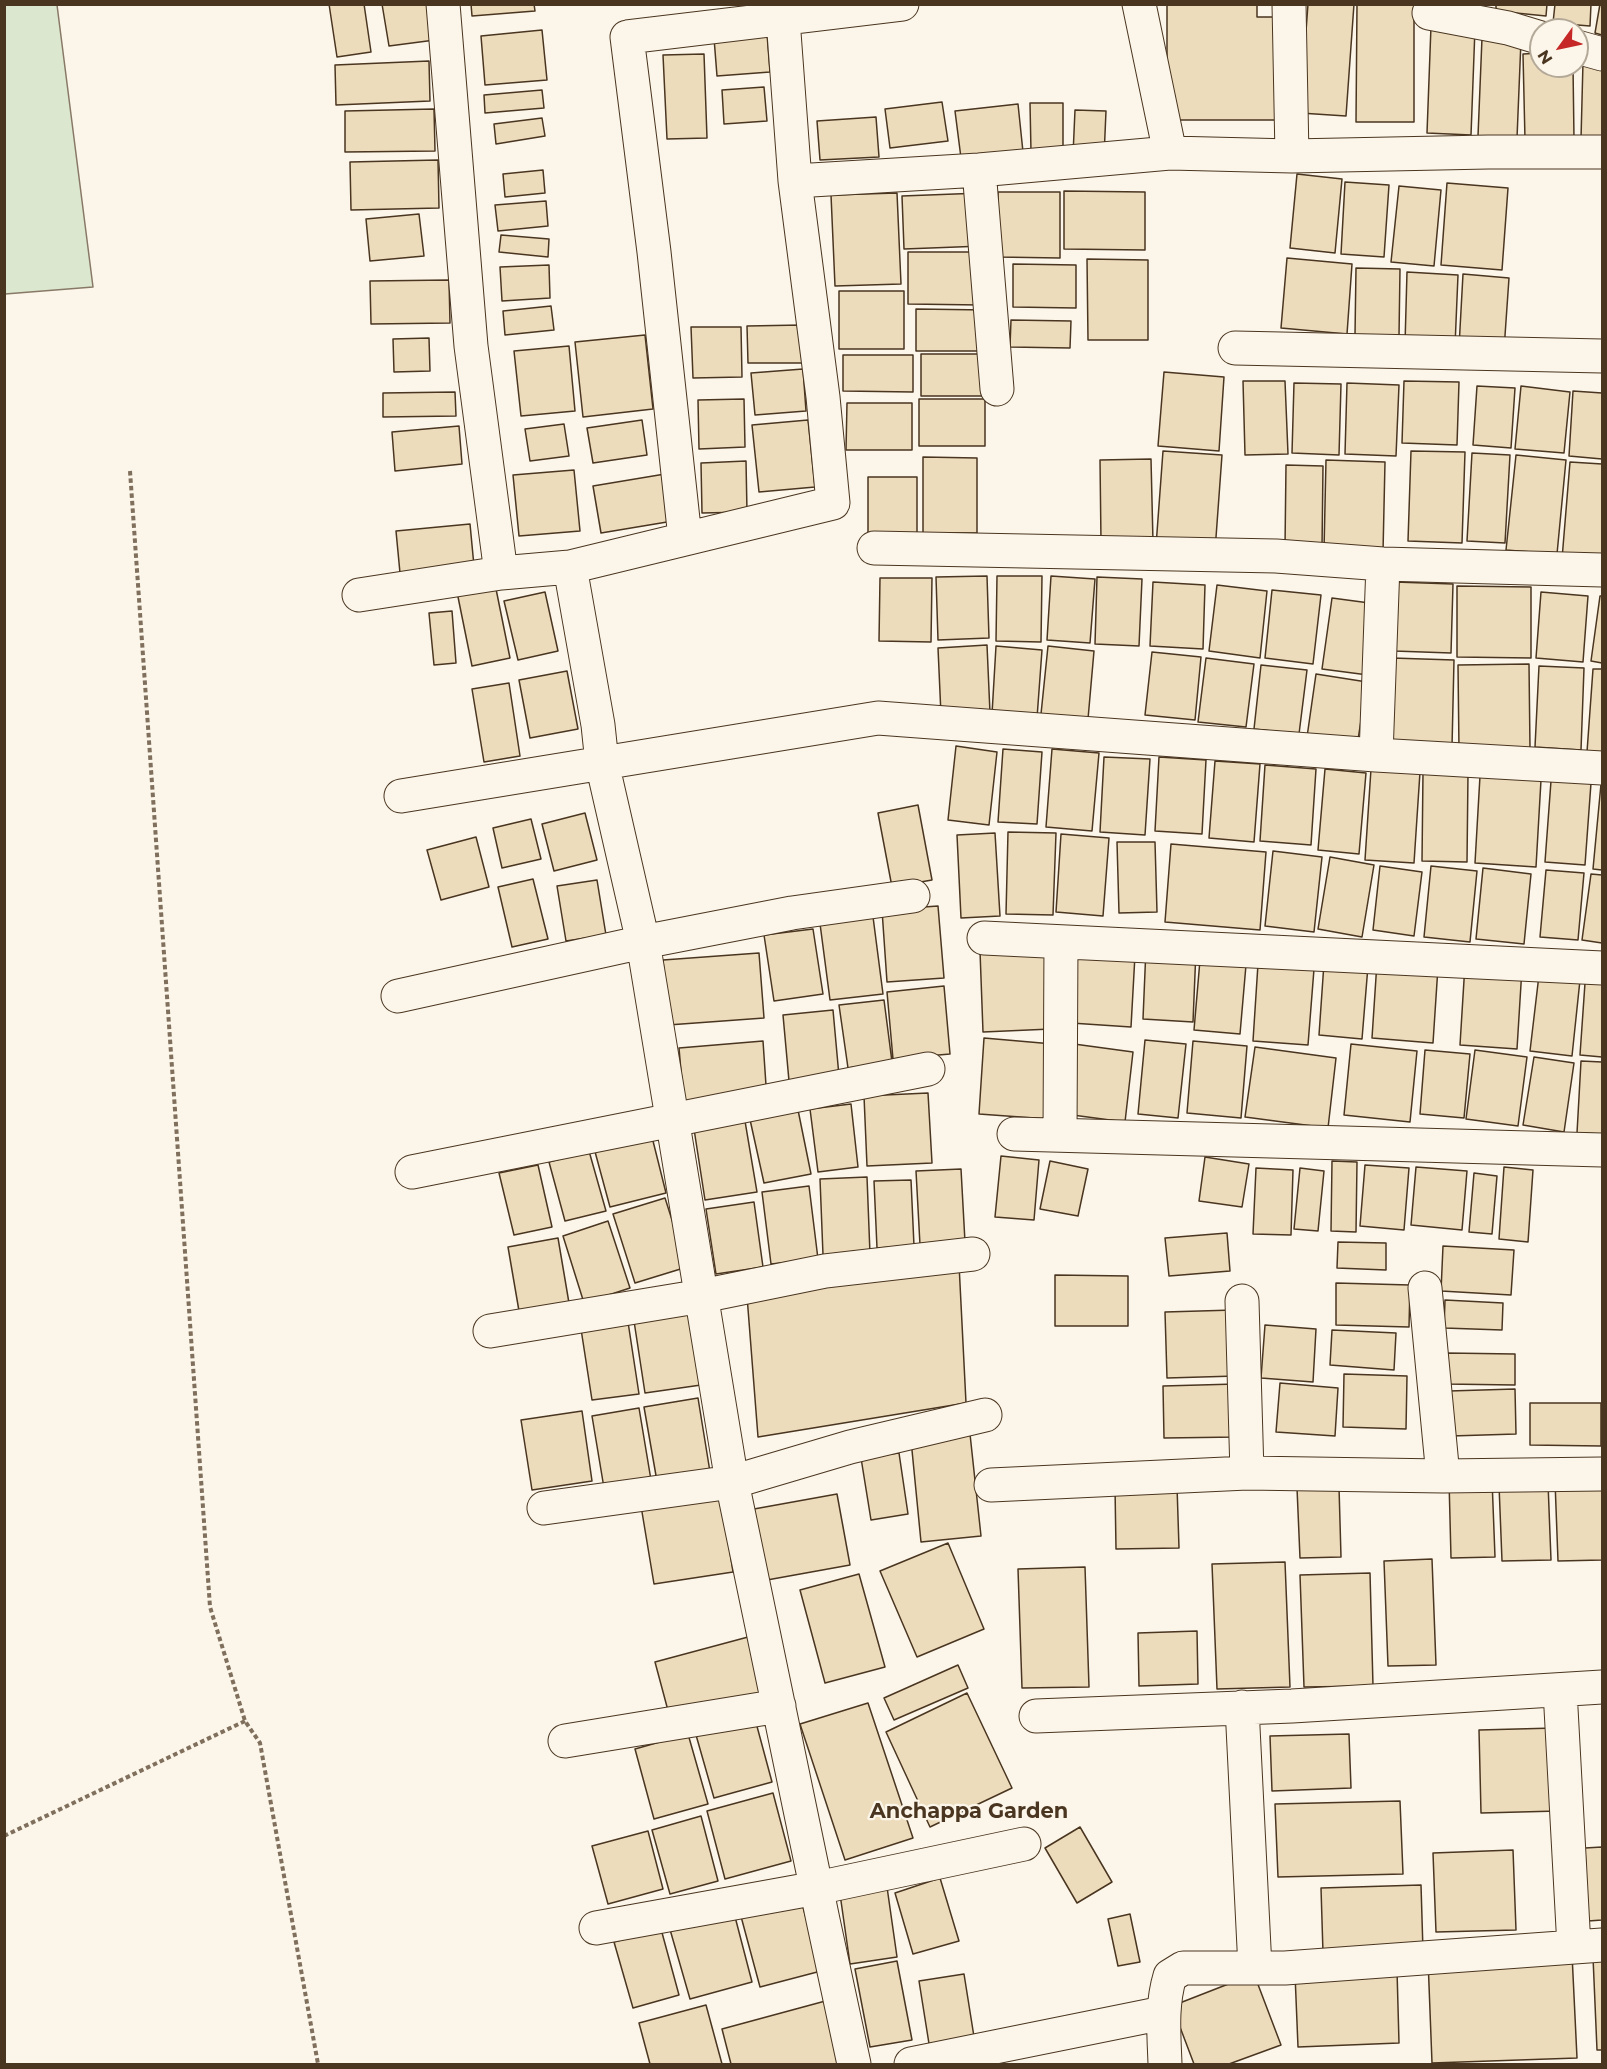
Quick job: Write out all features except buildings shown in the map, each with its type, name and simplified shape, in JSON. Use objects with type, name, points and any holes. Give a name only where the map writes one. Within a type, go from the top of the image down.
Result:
[{"type":"street","points":[[443,4],[471,346],[501,573]]},
{"type":"street","points":[[685,538],[654,252],[627,37],[902,4]]},
{"type":"street","points":[[1139,4],[1170,153]]},
{"type":"street","points":[[1288,4],[1292,156]]},
{"type":"street","points":[[1429,13],[1508,28],[1529,34]]},
{"type":"street","points":[[359,595],[501,573],[570,567],[833,502],[823,398],[795,181],[783,19]]},
{"type":"street","points":[[795,181],[979,170],[1170,153],[1292,156],[1602,152]]},
{"type":"street","points":[[979,170],[997,388]]},
{"type":"street","points":[[1235,348],[1602,356]]},
{"type":"street","points":[[874,549],[1276,556],[1383,564],[1602,570]]},
{"type":"street","points":[[1376,755],[1383,564]]},
{"type":"street","points":[[570,567],[598,726],[602,763],[643,942],[732,1482],[854,2064]]},
{"type":"street","points":[[400,796],[878,718],[1376,755],[1602,768]]},
{"type":"street","points":[[398,996],[643,942],[792,913],[913,896]]},
{"type":"street","points":[[984,938],[1602,968]]},
{"type":"street","points":[[1060,1134],[1061,942]]},
{"type":"street","points":[[412,1172],[928,1069]]},
{"type":"street","points":[[1014,1134],[1602,1150]]},
{"type":"street","points":[[490,1331],[702,1296],[825,1271],[973,1254]]},
{"type":"street","points":[[1425,1288],[1443,1476]]},
{"type":"street","points":[[1242,1301],[1247,1473]]},
{"type":"street","points":[[544,1508],[732,1482],[850,1447],[985,1415]]},
{"type":"street","points":[[991,1485],[1247,1473],[1443,1476],[1602,1474]]},
{"type":"street","points":[[1036,1716],[1602,1687]]},
{"type":"street","points":[[1165,2064],[1163,2013],[1166,1990],[1170,1976],[1183,1968],[1296,1968],[1588,1946],[1560,1690]]},
{"type":"street","points":[[564,1741],[779,1706]]},
{"type":"street","points":[[1242,1707],[1255,1968]]},
{"type":"street","points":[[596,1928],[817,1888],[1024,1844]]},
{"type":"street","points":[[911,2064],[1163,2013]]},
{"type":"path","points":[[130,471],[210,1607],[244,1722],[260,1743],[318,2064]]},
{"type":"path","points":[[4,1836],[244,1722]]},
{"type":"green space","points":[[5,4],[57,5],[93,287],[5,294]]},
{"type":"district","name":"Anchappa Garden","points":[[969,1812]]}]
